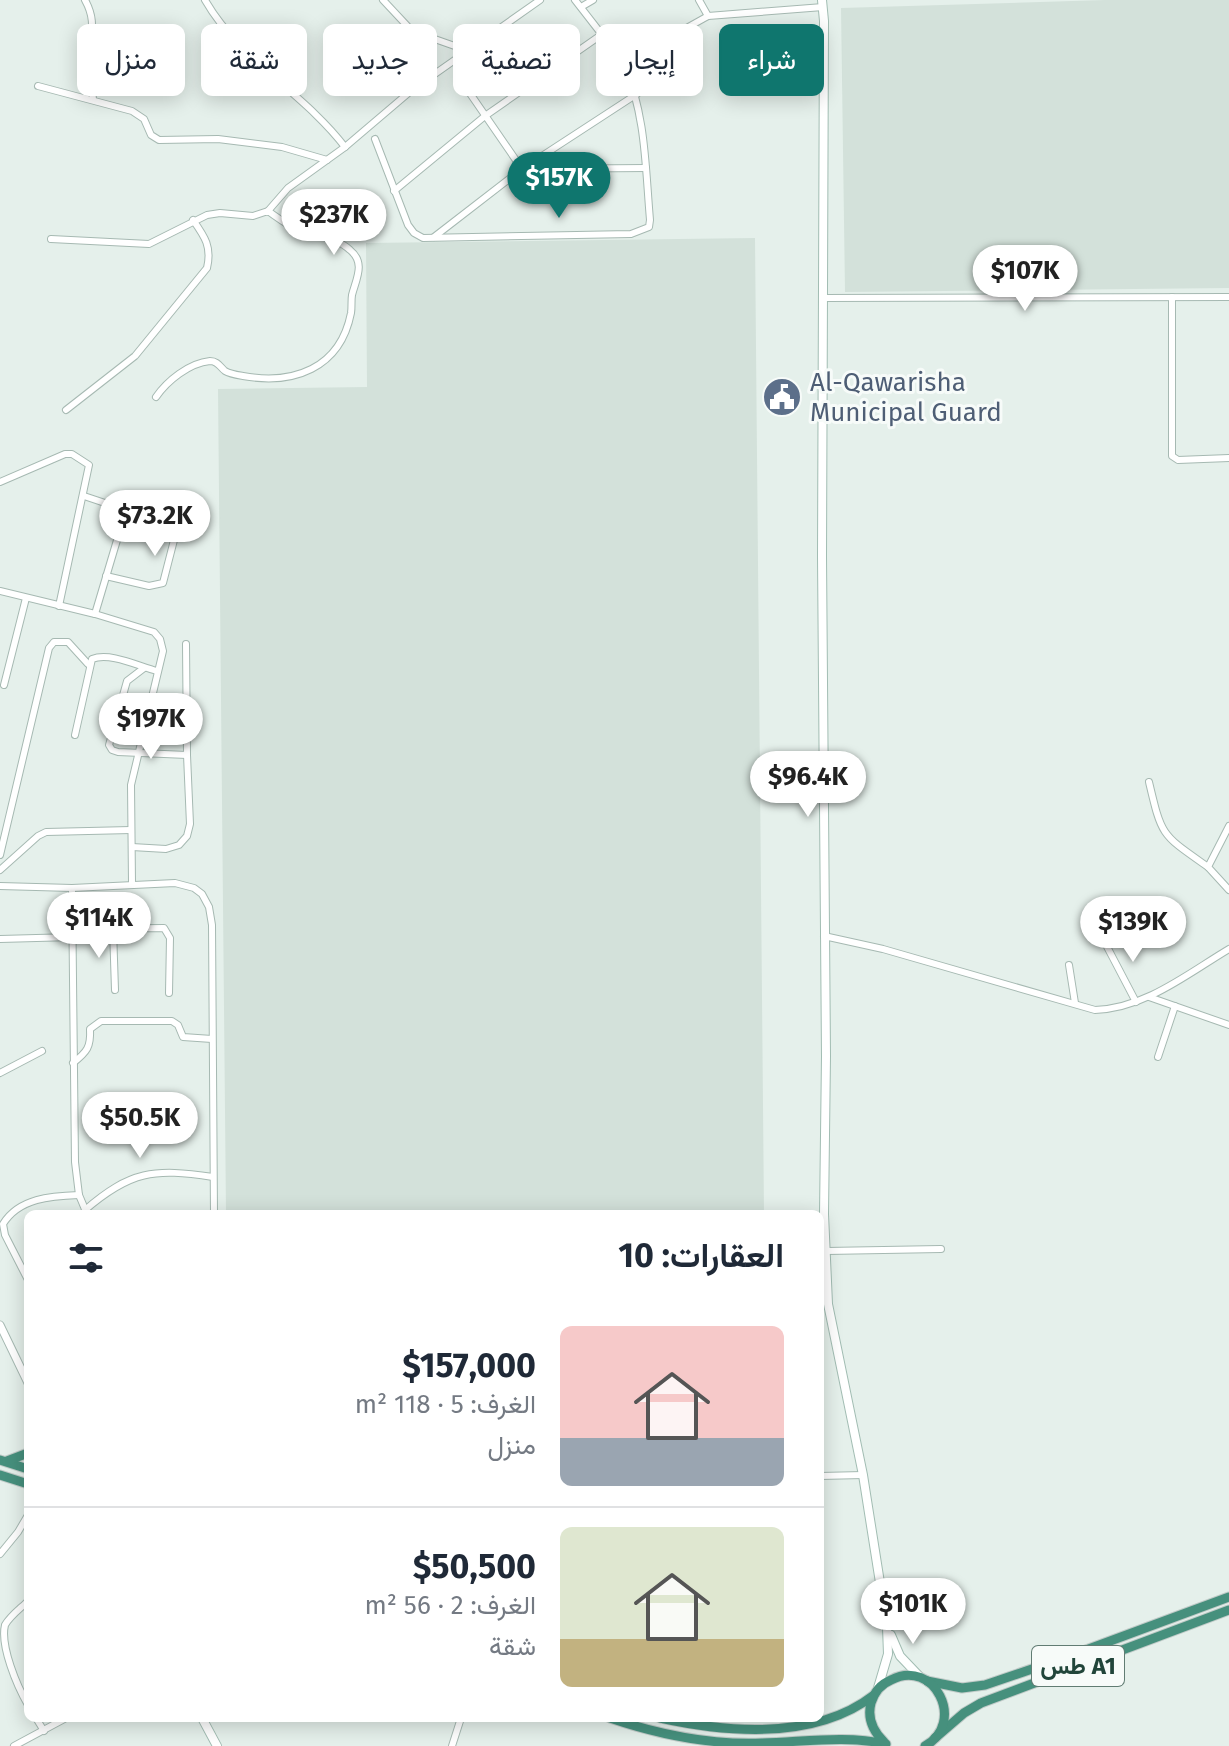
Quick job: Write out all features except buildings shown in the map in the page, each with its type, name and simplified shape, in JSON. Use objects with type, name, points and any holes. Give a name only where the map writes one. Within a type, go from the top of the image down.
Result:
[{"type":"highway","points":[[3,1461],[24,1454]]},
{"type":"highway","points":[[3,1461],[24,1468]]},
{"type":"highway","points":[[0,1475],[24,1483]]},
{"type":"highway","name":"طس A1","points":[[924,1679],[962,1688],[995,1682],[1229,1597]]},
{"type":"highway","name":"طس A1","points":[[930,1743],[964,1713],[981,1703],[1229,1610]]},
{"type":"highway","points":[[824,1720],[848,1713],[897,1677],[924,1679],[942,1697],[945,1708],[942,1729],[930,1743]]},
{"type":"highway","points":[[876,1692],[870,1708],[871,1722],[876,1734],[888,1745]]},
{"type":"highway","points":[[625,1722],[724,1744],[854,1739],[888,1745]]},
{"type":"highway","points":[[688,1722],[731,1728],[818,1722]]},
{"type":"main road","points":[[822,3],[826,1251],[828,1304],[863,1475],[887,1627],[888,1654],[876,1692]]},
{"type":"main road","points":[[887,1627],[900,1656],[924,1679]]},
{"type":"main road","points":[[204,1722],[217,1746]]},
{"type":"street","points":[[85,0],[94,24],[90,50],[93,100]]},
{"type":"street","points":[[205,0],[218,22],[242,49],[308,104],[345,147]]},
{"type":"street","points":[[383,0],[408,29],[453,45]]},
{"type":"street","points":[[505,24],[540,0]]},
{"type":"street","points":[[575,0],[596,28]]},
{"type":"street","points":[[581,7],[593,0]]},
{"type":"street","points":[[699,0],[708,16]]},
{"type":"street","points":[[694,24],[708,16],[822,3]]},
{"type":"street","points":[[394,191],[485,116],[596,38]]},
{"type":"street","points":[[51,239],[149,244],[166,238],[193,220],[220,213],[253,216],[268,211],[288,188],[345,147],[412,90],[453,60]]},
{"type":"street","points":[[38,86],[132,111],[144,119],[151,135],[159,140],[218,139],[294,149],[327,160]]},
{"type":"street","points":[[472,96],[522,169]]},
{"type":"street","points":[[434,237],[522,169],[634,96]]},
{"type":"street","points":[[375,139],[414,233],[423,238],[631,234],[649,227],[650,220],[643,127],[637,96]]},
{"type":"street","points":[[522,169],[646,168]]},
{"type":"street","points":[[156,397],[166,382],[210,361],[227,372],[246,377],[287,377],[308,373],[337,346],[351,315],[352,296],[359,274],[358,260],[351,250],[334,239],[298,230],[268,211]]},
{"type":"street","points":[[66,410],[135,356],[207,268],[211,254],[207,241],[193,220]]},
{"type":"street","points":[[1172,297],[1172,456],[1178,460],[1229,458]]},
{"type":"street","points":[[822,298],[1229,297]]},
{"type":"street","points":[[0,482],[69,453],[90,468],[59,606]]},
{"type":"street","points":[[84,496],[176,532]]},
{"type":"street","points":[[106,576],[157,586],[166,577],[183,505]]},
{"type":"street","points":[[95,614],[126,510]]},
{"type":"street","points":[[0,591],[95,614],[157,635],[163,651],[131,785],[132,883]]},
{"type":"street","points":[[4,685],[26,598]]},
{"type":"street","points":[[0,855],[49,648],[54,642],[68,642],[88,664]]},
{"type":"street","points":[[132,847],[166,849],[179,845],[187,836],[190,824],[186,644]]},
{"type":"street","points":[[75,735],[88,664],[99,657],[157,671]]},
{"type":"street","points":[[144,668],[127,681],[109,745],[118,752],[187,755]]},
{"type":"street","points":[[1149,782],[1161,829],[1171,841],[1208,867],[1229,890]]},
{"type":"street","points":[[1208,867],[1229,826]]},
{"type":"street","points":[[0,870],[46,832],[131,830]]},
{"type":"street","points":[[0,886],[187,885],[206,900],[212,925],[214,1210]]},
{"type":"street","points":[[72,888],[75,1162],[79,1195],[85,1210]]},
{"type":"street","points":[[73,929],[164,928],[168,931],[169,993]]},
{"type":"street","points":[[113,929],[115,990]]},
{"type":"street","points":[[824,936],[883,949],[985,981],[1095,1010],[1113,1009],[1149,997],[1229,949]]},
{"type":"street","points":[[0,939],[73,937]]},
{"type":"street","points":[[1103,939],[1136,1002]]},
{"type":"street","points":[[1069,965],[1075,1003]]},
{"type":"street","points":[[1149,997],[1229,1025]]},
{"type":"street","points":[[1158,1057],[1175,1006]]},
{"type":"street","points":[[73,1063],[87,1052],[91,1044],[90,1029],[101,1021],[172,1021],[178,1025],[183,1037],[212,1039]]},
{"type":"street","points":[[0,1073],[42,1051]]},
{"type":"street","points":[[88,1210],[118,1184],[141,1175],[178,1173],[213,1177]]},
{"type":"street","points":[[24,1272],[5,1235],[3,1224],[9,1213],[36,1200],[79,1195]]},
{"type":"street","points":[[826,1251],[941,1249]]},
{"type":"street","points":[[0,1325],[24,1367]]},
{"type":"street","points":[[824,1476],[863,1475]]},
{"type":"street","points":[[0,1554],[24,1522]]},
{"type":"street","points":[[24,1605],[5,1625],[2,1635],[10,1673],[24,1698]]},
{"type":"street","points":[[38,1722],[44,1731]]},
{"type":"street","points":[[14,1746],[59,1722]]},
{"type":"street","points":[[452,1746],[460,1722]]},
{"type":"shaded area","points":[[1105,0],[1229,0],[1229,288],[845,292],[841,8]]},
{"type":"shaded area","points":[[755,238],[764,1210],[226,1210],[218,389],[367,387],[366,243]]},
{"type":"place","name":"Al-Qawarisha Municipal Guard","points":[[782,397]]}]
